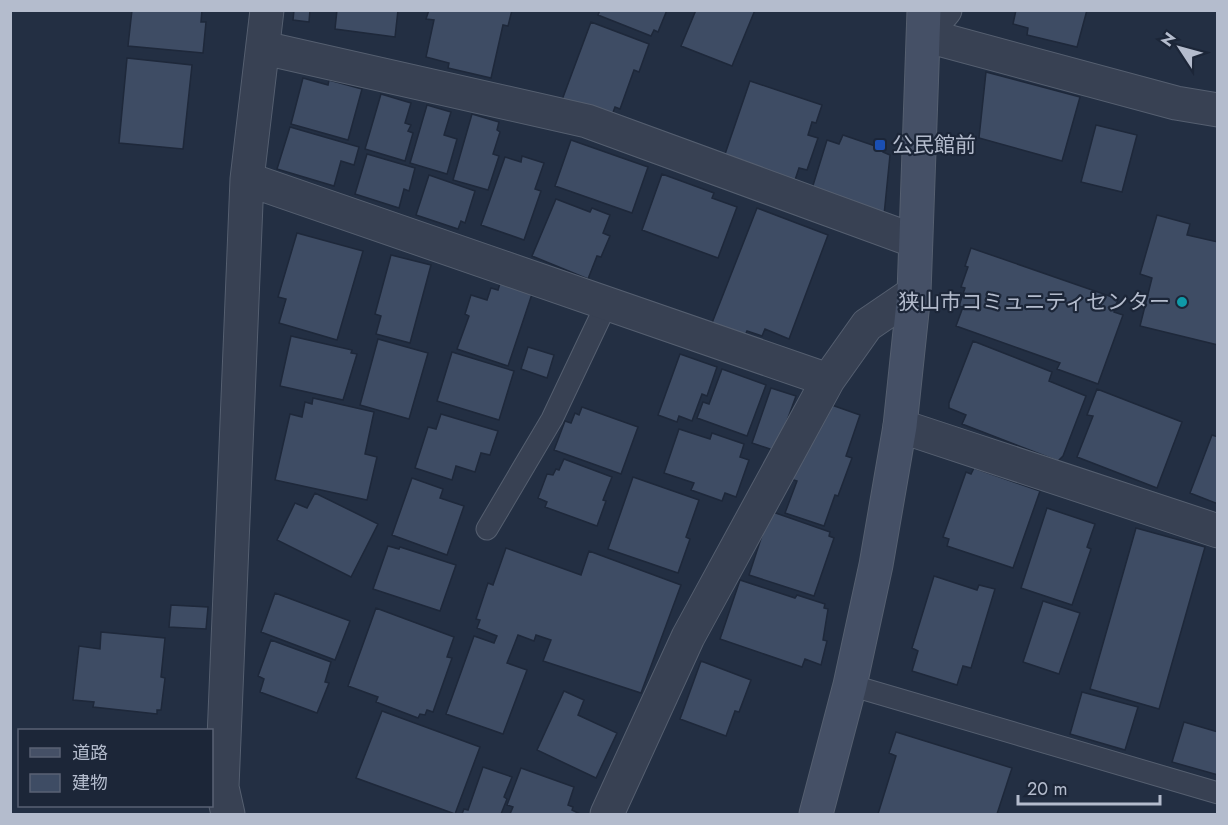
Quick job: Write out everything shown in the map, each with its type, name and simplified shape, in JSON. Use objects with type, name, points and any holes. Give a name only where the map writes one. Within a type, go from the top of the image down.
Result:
[{"type":"street","points":[[228,814],[222,787],[247,179],[267,10]]},
{"type":"street","points":[[816,814],[850,685],[876,565],[900,426],[914,293],[915,241],[931,19],[1176,104],[1218,110]]},
{"type":"street","points":[[264,48],[587,121],[915,241]]},
{"type":"street","points":[[247,179],[828,380]]},
{"type":"street","points":[[607,814],[688,637],[828,380],[867,325],[914,293]]},
{"type":"street","points":[[900,426],[1218,531]]},
{"type":"lane","points":[[487,529],[552,419],[606,305]]},
{"type":"lane","points":[[850,685],[1218,793]]},
{"type":"building","points":[[132,10],[202,10],[201,22],[206,22],[203,53],[128,46]]},
{"type":"building","points":[[294,10],[310,10],[309,22],[293,20]]},
{"type":"building","points":[[337,10],[398,10],[395,37],[335,29]]},
{"type":"building","points":[[429,10],[512,10],[508,26],[503,25],[491,78],[448,68],[449,63],[426,57],[434,20],[426,19]]},
{"type":"building","points":[[600,10],[667,10],[658,32],[654,30],[651,36],[598,15]]},
{"type":"building","points":[[696,10],[755,10],[732,66],[681,46]]},
{"type":"building","points":[[1016,10],[1087,10],[1077,47],[1027,35],[1028,28],[1013,24]]},
{"type":"building","points":[[591,22],[649,44],[639,72],[634,70],[620,109],[615,107],[612,115],[562,100]]},
{"type":"building","points":[[127,58],[192,65],[183,149],[119,143]]},
{"type":"building","points":[[986,72],[1080,97],[1062,161],[979,138]]},
{"type":"building","points":[[303,78],[328,85],[329,80],[362,89],[348,140],[291,124]]},
{"type":"building","points":[[750,81],[822,105],[816,123],[812,122],[808,135],[818,138],[807,170],[799,168],[793,186],[723,160]]},
{"type":"building","points":[[381,94],[411,103],[405,123],[411,125],[408,131],[413,133],[405,161],[365,149]]},
{"type":"building","points":[[427,105],[451,112],[444,135],[457,139],[447,174],[410,163]]},
{"type":"building","points":[[472,114],[499,122],[497,130],[500,132],[493,154],[499,156],[488,190],[453,180]]},
{"type":"building","points":[[1096,125],[1137,135],[1122,192],[1081,182]]},
{"type":"building","points":[[290,127],[359,147],[354,165],[341,161],[334,186],[277,169]]},
{"type":"building","points":[[843,135],[884,149],[883,152],[890,155],[884,215],[811,192],[827,140],[839,144]]},
{"type":"building","points":[[571,140],[648,167],[632,213],[555,186]]},
{"type":"building","points":[[367,154],[415,168],[409,191],[404,189],[399,208],[355,194]]},
{"type":"building","points":[[522,156],[544,163],[535,189],[541,191],[524,240],[481,225],[505,157],[521,162]]},
{"type":"building","points":[[662,174],[714,193],[712,198],[737,207],[718,258],[642,230]]},
{"type":"building","points":[[429,175],[475,191],[465,223],[461,221],[458,229],[416,215]]},
{"type":"building","points":[[556,199],[590,212],[592,208],[610,215],[603,233],[610,236],[601,257],[597,256],[588,279],[532,256]]},
{"type":"building","points":[[757,208],[828,235],[789,339],[765,329],[762,336],[747,331],[745,336],[712,323]]},
{"type":"building","name":"狭山市コミュニティセンター","points":[[1157,215],[1190,224],[1187,235],[1218,242],[1218,345],[1140,326],[1152,278],[1140,274]]},
{"type":"building","points":[[297,233],[363,251],[337,340],[279,323],[286,299],[278,297]]},
{"type":"building","points":[[971,248],[1118,299],[1114,312],[1123,315],[1098,384],[1057,369],[1060,363],[956,326],[963,307],[959,306],[965,288],[961,287],[968,267],[965,266]]},
{"type":"building","points":[[391,255],[431,265],[410,343],[376,334],[381,316],[375,314]]},
{"type":"building","points":[[501,280],[533,291],[508,366],[457,349],[469,316],[465,314],[471,295],[487,300],[491,288],[498,290]]},
{"type":"building","points":[[291,336],[352,350],[351,353],[357,354],[343,400],[280,386]]},
{"type":"building","points":[[378,339],[428,353],[409,419],[360,405]]},
{"type":"building","points":[[973,341],[1052,372],[1049,381],[1086,396],[1063,456],[1058,461],[962,424],[966,415],[949,408]]},
{"type":"building","points":[[528,347],[554,355],[547,378],[521,369]]},
{"type":"building","points":[[452,352],[514,371],[499,420],[437,401]]},
{"type":"building","points":[[680,354],[717,367],[707,396],[702,394],[692,421],[679,416],[677,422],[658,415]]},
{"type":"building","points":[[722,369],[766,385],[747,436],[697,418],[703,402],[709,404]]},
{"type":"building","points":[[771,388],[796,396],[776,451],[752,443]]},
{"type":"building","points":[[1097,389],[1182,422],[1157,488],[1077,457],[1093,416],[1087,415]]},
{"type":"building","points":[[313,398],[374,412],[365,454],[377,457],[367,500],[275,480],[290,414],[302,417],[305,402],[312,404]]},
{"type":"building","points":[[826,403],[860,415],[846,456],[852,458],[824,526],[785,513],[797,481],[787,478]]},
{"type":"building","points":[[582,407],[638,427],[621,474],[554,450],[565,421],[571,423],[575,413],[579,415]]},
{"type":"building","points":[[441,414],[498,431],[490,455],[481,453],[475,472],[456,466],[452,480],[415,468],[428,427],[436,429]]},
{"type":"building","points":[[679,429],[710,439],[712,433],[744,444],[740,457],[749,460],[736,497],[725,493],[722,501],[691,490],[694,483],[664,473]]},
{"type":"building","points":[[1212,435],[1218,437],[1218,504],[1190,493]]},
{"type":"building","points":[[564,459],[612,477],[603,500],[606,501],[597,526],[545,507],[547,502],[538,498],[547,474],[553,475],[556,469],[559,470]]},
{"type":"building","points":[[974,468],[1040,491],[1013,568],[947,546],[949,539],[943,537],[966,472],[971,474]]},
{"type":"building","points":[[633,477],[699,500],[686,537],[690,539],[678,573],[608,549]]},
{"type":"building","points":[[412,478],[443,489],[440,498],[464,506],[447,555],[392,535]]},
{"type":"building","points":[[315,493],[378,524],[351,577],[277,540],[295,503],[307,508]]},
{"type":"building","points":[[1047,508],[1095,524],[1087,547],[1091,549],[1072,605],[1021,588]]},
{"type":"building","points":[[770,511],[830,532],[829,536],[834,538],[814,596],[749,575]]},
{"type":"building","points":[[1136,528],[1205,547],[1159,709],[1090,689]]},
{"type":"building","points":[[388,546],[399,549],[400,547],[456,565],[440,611],[373,589]]},
{"type":"building","points":[[506,548],[581,575],[589,551],[681,585],[641,693],[543,661],[551,640],[536,635],[534,641],[518,635],[507,663],[527,670],[503,734],[446,714],[474,636],[494,643],[497,636],[477,628],[480,620],[476,619],[488,583],[493,585]]},
{"type":"building","points":[[934,576],[977,590],[979,585],[995,589],[971,668],[963,666],[957,685],[912,671],[918,651],[912,648]]},
{"type":"building","points":[[740,580],[795,598],[797,595],[825,604],[824,608],[828,609],[823,640],[827,641],[821,665],[805,659],[802,667],[720,639]]},
{"type":"building","points":[[275,593],[350,621],[335,660],[261,632]]},
{"type":"building","points":[[1043,601],[1080,613],[1059,674],[1023,662]]},
{"type":"building","points":[[171,605],[208,607],[206,629],[169,627]]},
{"type":"building","points":[[376,608],[454,637],[447,657],[452,658],[433,712],[427,710],[425,715],[420,714],[418,718],[376,702],[378,697],[348,686]]},
{"type":"building","points":[[101,632],[165,638],[161,677],[165,678],[161,710],[157,710],[157,714],[93,707],[94,702],[73,700],[79,646],[100,649]]},
{"type":"building","points":[[271,640],[331,662],[325,682],[329,683],[317,713],[260,692],[264,679],[258,676]]},
{"type":"building","points":[[701,661],[751,680],[739,712],[735,711],[726,736],[680,719]]},
{"type":"building","points":[[564,691],[584,700],[578,715],[617,733],[596,778],[537,750]]},
{"type":"building","points":[[1082,692],[1138,707],[1125,750],[1070,734]]},
{"type":"building","points":[[382,711],[480,747],[455,814],[356,778]]},
{"type":"building","points":[[1184,722],[1218,732],[1218,775],[1172,762]]},
{"type":"building","points":[[896,732],[1012,768],[997,814],[878,814],[896,756],[889,753]]},
{"type":"building","points":[[483,767],[512,777],[504,797],[507,799],[501,814],[462,814],[464,809],[468,810]]},
{"type":"building","points":[[521,768],[574,787],[568,805],[578,813],[510,814],[513,807],[507,805]]},
{"type":"place","name":"公民館前","points":[[880,145]]},
{"type":"place","name":"狭山市コミュニティセンター","points":[[1182,302]]}]
